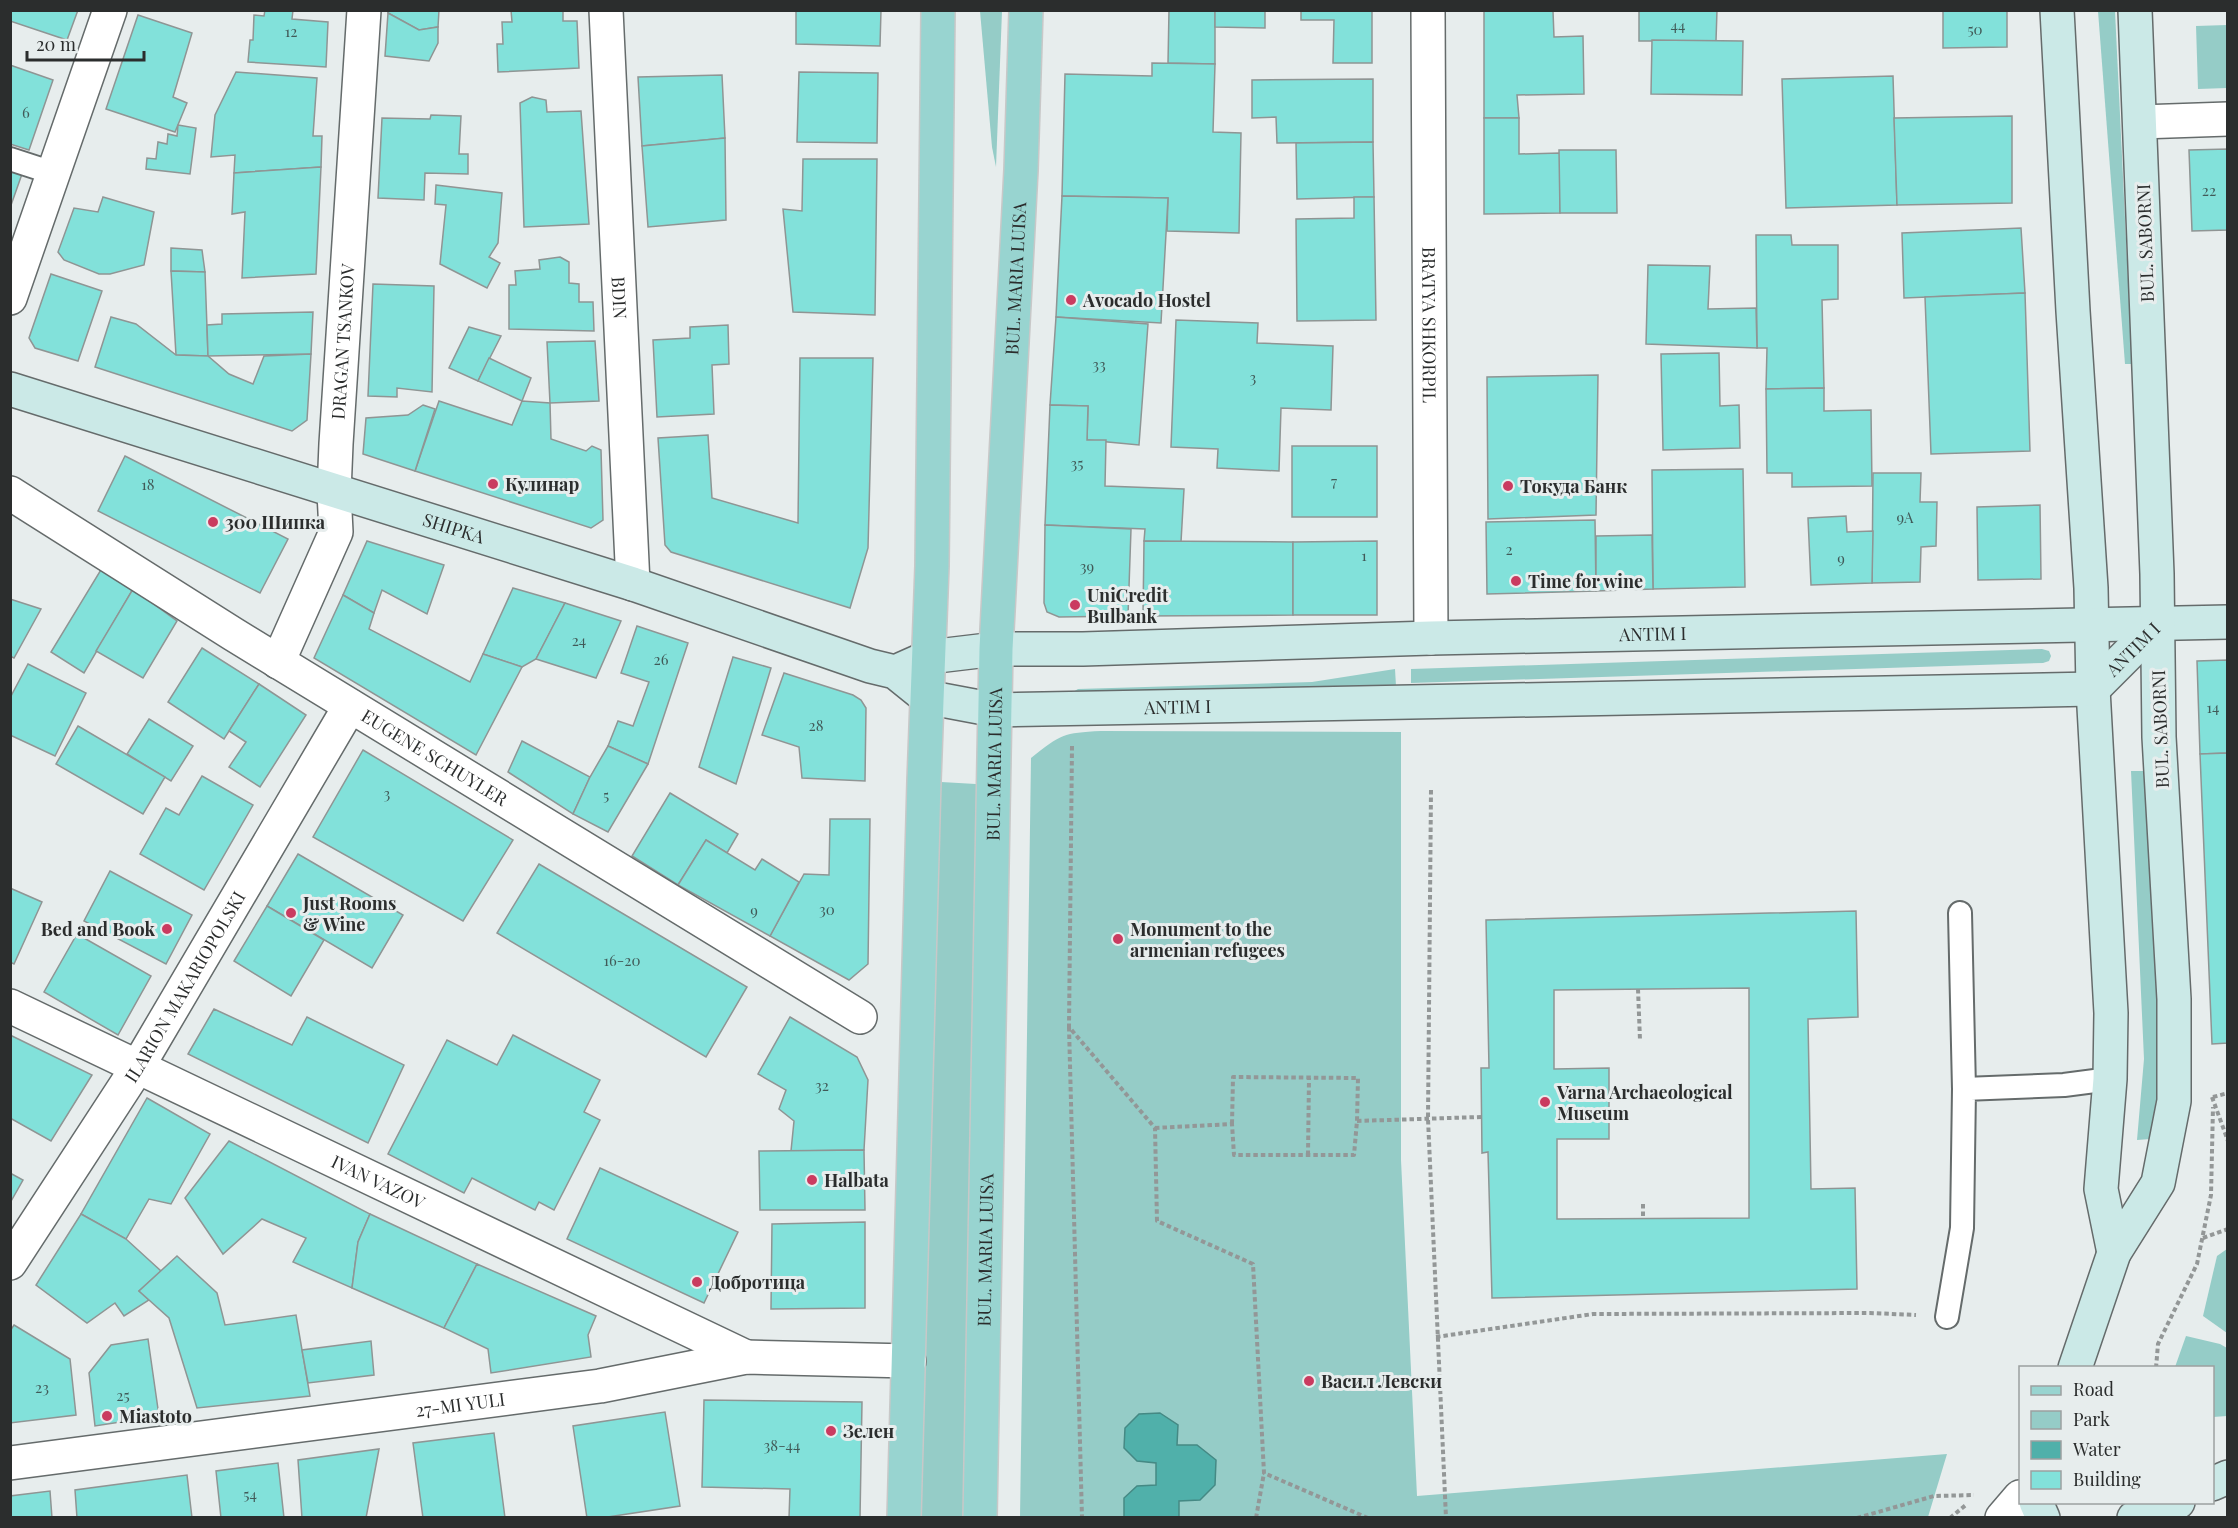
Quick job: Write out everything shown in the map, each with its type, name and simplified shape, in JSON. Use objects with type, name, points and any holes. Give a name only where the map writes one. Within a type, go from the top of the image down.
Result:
[{"type":"main road","points":[[904,1518],[926,697],[932,566],[938,10]]},
{"type":"main road","name":"BUL. MARIA LUISA","points":[[980,1518],[996,649],[1021,170],[1026,10]]},
{"type":"street","points":[[10,298],[110,10]]},
{"type":"street","name":"DRAGAN TSANKOV","points":[[278,662],[336,532],[334,492],[364,10]]},
{"type":"street","name":"BDIN","points":[[606,10],[633,584]]},
{"type":"street","name":"BRATYA SHKORPIL","points":[[1428,10],[1431,638]]},
{"type":"street","points":[[2057,10],[2061,118],[2091,588],[2093,689],[2111,1013],[2110,1079],[2101,1189],[2114,1253]]},
{"type":"street","name":"BUL. SABORNI","points":[[2076,1366],[2114,1253],[2158,1184],[2174,1101],[2174,999],[2159,738],[2158,624],[2135,10]]},
{"type":"street","points":[[2140,122],[2228,119]]},
{"type":"street","name":"SHIPKA","points":[[10,389],[633,584],[870,666],[895,672]]},
{"type":"street","name":"EUGENE SCHUYLER","points":[[10,493],[278,662],[860,1017]]},
{"type":"street","points":[[2158,624],[2228,622]]},
{"type":"street","name":"ANTIM I","points":[[2092,623],[2158,624],[2093,689],[995,710],[926,697],[895,672],[929,657],[996,649],[1083,649],[1431,638],[2092,623]]},
{"type":"street","name":"ILARION MAKARIOPOLSKI","points":[[10,1263],[137,1068],[350,706]]},
{"type":"street","name":"IVAN VAZOV","points":[[10,1006],[746,1357]]},
{"type":"street","name":"BUL. SABORNI","points":[[2090,1324],[2098,1366]]},
{"type":"street","name":"27-MI YULI","points":[[10,1463],[600,1386],[746,1357],[909,1361]]},
{"type":"street","points":[[2002,1518],[2019,1498]]},
{"type":"street","points":[[2036,1504],[2043,1518]]},
{"type":"street","points":[[2134,1518],[2175,1504]]},
{"type":"lane","points":[[10,159],[52,173]]},
{"type":"lane","points":[[1947,1317],[1962,1228],[1964,1089],[1960,913]]},
{"type":"lane","points":[[1964,1089],[2064,1084],[2110,1079]]},
{"type":"path","points":[[1070,708],[1072,745],[1069,1027],[1082,1518]]},
{"type":"path","points":[[1431,790],[1428,1119],[1436,1337],[1446,1518]]},
{"type":"path","points":[[1638,989],[1640,1040]]},
{"type":"path","points":[[1069,1027],[1155,1128],[1157,1221],[1253,1264],[1264,1473],[1256,1518]]},
{"type":"path","points":[[1233,1077],[1309,1078],[1358,1078],[1354,1155],[1234,1155],[1233,1077]]},
{"type":"path","points":[[1308,1155],[1309,1078]]},
{"type":"path","points":[[2213,1097],[2228,1093]]},
{"type":"path","points":[[2213,1097],[2228,1141]]},
{"type":"path","points":[[2156,1366],[2158,1344],[2197,1264],[2211,1195],[2213,1097]]},
{"type":"path","points":[[1357,1121],[1481,1117]]},
{"type":"path","points":[[1155,1128],[1232,1124]]},
{"type":"path","points":[[1643,1204],[1643,1219]]},
{"type":"path","points":[[2202,1238],[2228,1229]]},
{"type":"path","points":[[1436,1337],[1593,1314],[1870,1313],[1947,1317]]},
{"type":"path","points":[[1264,1473],[1368,1518]]},
{"type":"path","points":[[1857,1518],[1934,1497],[1979,1495]]},
{"type":"green space","points":[[980,11],[1002,11],[996,167],[992,147]]},
{"type":"green space","points":[[2098,11],[2115,11],[2132,364],[2125,364]]},
{"type":"green space","points":[[2227,25],[2227,88],[2198,89],[2196,26]]},
{"type":"green space","points":[[2042,649],[2049,651],[2051,656],[2049,661],[2043,663],[1411,683],[1411,669]]},
{"type":"green space","points":[[1395,669],[1396,686],[1073,692],[1078,689],[1312,682]]},
{"type":"green space","points":[[1101,731],[1401,732],[1401,1160],[1417,1496],[1947,1454],[1928,1517],[1020,1518],[1031,758],[1063,736]]},
{"type":"green space","points":[[2131,771],[2144,771],[2160,999],[2159,1082],[2150,1139],[2137,1140],[2144,1059]]},
{"type":"green space","points":[[924,781],[993,785],[982,1517],[910,1518]]},
{"type":"green space","points":[[2227,1249],[2227,1333],[2203,1316],[2217,1256]]},
{"type":"green space","points":[[2186,1336],[2220,1344],[2227,1348],[2227,1416],[2214,1417],[2214,1366],[2175,1366]]},
{"type":"water","points":[[1160,1413],[1178,1425],[1177,1445],[1197,1445],[1216,1460],[1215,1485],[1200,1500],[1179,1501],[1179,1517],[1124,1517],[1124,1498],[1137,1486],[1156,1485],[1156,1463],[1137,1461],[1124,1448],[1125,1428],[1139,1414]]},
{"type":"building","points":[[10,10],[78,10],[67,40],[10,21]]},
{"type":"building","points":[[265,10],[293,10],[292,19],[328,22],[326,67],[248,62],[250,40],[253,40],[254,15],[264,16]]},
{"type":"building","points":[[388,10],[439,10],[438,27],[419,30],[388,13]]},
{"type":"building","points":[[511,10],[563,10],[563,21],[577,21],[579,68],[498,72],[497,44],[503,44],[502,22],[512,22]]},
{"type":"building","points":[[796,10],[881,10],[880,46],[796,44]]},
{"type":"building","points":[[1169,10],[1215,10],[1215,64],[1168,63]]},
{"type":"building","points":[[1215,10],[1265,10],[1265,28],[1215,27]]},
{"type":"building","points":[[1301,10],[1372,10],[1372,63],[1333,63],[1334,20],[1301,20]]},
{"type":"building","points":[[1484,10],[1578,10],[1553,11],[1554,37],[1583,36],[1584,94],[1517,95],[1519,118],[1484,118]]},
{"type":"building","points":[[1639,10],[1717,10],[1716,41],[1639,41]]},
{"type":"building","points":[[1943,10],[2007,10],[2007,47],[1943,48]]},
{"type":"building","points":[[388,13],[419,30],[438,27],[438,43],[429,61],[385,56]]},
{"type":"building","points":[[138,15],[192,33],[173,97],[187,103],[175,132],[106,109]]},
{"type":"building","points":[[1652,40],[1743,41],[1742,95],[1651,94]]},
{"type":"building","points":[[1152,63],[1215,64],[1213,132],[1241,133],[1239,233],[1167,231],[1168,198],[1062,196],[1065,74],[1152,76]]},
{"type":"building","points":[[10,65],[53,80],[29,150],[10,144]]},
{"type":"building","points":[[236,72],[317,78],[313,136],[322,136],[321,167],[234,173],[235,155],[211,157],[215,115]]},
{"type":"building","points":[[799,72],[878,73],[877,143],[797,142]]},
{"type":"building","points":[[722,75],[725,138],[642,146],[638,77]]},
{"type":"building","points":[[1893,76],[1897,205],[1786,208],[1782,79]]},
{"type":"building","points":[[1373,79],[1373,142],[1277,143],[1276,117],[1252,118],[1252,80]]},
{"type":"building","points":[[532,97],[546,100],[547,112],[581,111],[589,224],[524,227],[520,103]]},
{"type":"building","points":[[431,115],[461,116],[459,154],[468,154],[468,174],[425,173],[424,200],[378,198],[382,118],[430,119]]},
{"type":"building","points":[[2012,116],[2012,203],[1897,205],[1894,118]]},
{"type":"building","points":[[1484,118],[1519,118],[1519,154],[1560,153],[1560,213],[1484,214]]},
{"type":"building","points":[[178,125],[196,128],[190,174],[146,169],[147,158],[156,159],[158,142],[167,144],[168,134],[177,136]]},
{"type":"building","points":[[725,138],[726,220],[648,227],[642,146]]},
{"type":"building","points":[[1373,142],[1374,197],[1297,199],[1296,143]]},
{"type":"building","points":[[2228,149],[2228,230],[2192,231],[2189,150]]},
{"type":"building","points":[[1559,150],[1616,150],[1617,213],[1560,213]]},
{"type":"building","points":[[803,159],[877,159],[875,315],[793,312],[783,209],[802,211]]},
{"type":"building","points":[[321,167],[316,274],[242,278],[245,212],[232,214],[234,173]]},
{"type":"building","points":[[10,170],[22,174],[10,208]]},
{"type":"building","points":[[436,185],[502,193],[498,243],[489,257],[500,263],[487,288],[440,264],[446,205],[435,204]]},
{"type":"building","points":[[1062,196],[1168,198],[1161,323],[1056,317]]},
{"type":"building","points":[[103,197],[154,212],[144,265],[110,274],[99,274],[64,260],[58,252],[74,208],[98,212]]},
{"type":"building","points":[[1354,197],[1374,197],[1376,320],[1297,321],[1296,219],[1354,218]]},
{"type":"building","points":[[2021,228],[2025,293],[1904,298],[1902,233]]},
{"type":"building","points":[[1756,235],[1791,235],[1792,245],[1838,245],[1838,299],[1822,300],[1824,388],[1766,389],[1767,348],[1757,348]]},
{"type":"building","points":[[171,248],[202,250],[205,272],[171,271]]},
{"type":"building","points":[[560,257],[569,262],[569,283],[579,284],[579,302],[593,302],[594,331],[509,329],[509,285],[516,285],[515,271],[540,269],[539,260]]},
{"type":"building","points":[[1648,265],[1710,266],[1708,309],[1756,308],[1757,348],[1646,344]]},
{"type":"building","points":[[171,271],[205,272],[208,356],[176,355]]},
{"type":"building","points":[[51,274],[102,291],[78,361],[35,348],[29,338]]},
{"type":"building","points":[[373,284],[434,286],[432,392],[397,388],[397,397],[368,396]]},
{"type":"building","points":[[2025,293],[2030,451],[1931,454],[1925,297]]},
{"type":"building","points":[[313,312],[311,354],[208,356],[207,325],[222,324],[222,314]]},
{"type":"building","points":[[111,317],[136,324],[176,355],[208,356],[229,374],[253,384],[264,356],[311,354],[307,420],[292,431],[95,367]]},
{"type":"building","points":[[1056,317],[1148,324],[1139,445],[1087,440],[1088,406],[1050,405]]},
{"type":"building","points":[[1176,320],[1258,323],[1257,343],[1333,346],[1331,410],[1281,408],[1279,471],[1217,468],[1218,449],[1171,447]]},
{"type":"building","points":[[728,325],[729,364],[712,365],[714,414],[657,417],[653,340],[690,338],[690,327]]},
{"type":"building","points":[[469,327],[501,336],[478,381],[449,368]]},
{"type":"building","points":[[595,341],[599,401],[550,403],[547,342]]},
{"type":"building","points":[[1719,353],[1720,406],[1739,405],[1740,448],[1663,450],[1661,354]]},
{"type":"building","points":[[489,358],[531,378],[522,401],[478,381]]},
{"type":"building","points":[[800,358],[873,358],[868,548],[850,608],[671,552],[665,545],[658,438],[708,435],[712,498],[798,523]]},
{"type":"building","points":[[1598,375],[1596,515],[1488,519],[1487,377]]},
{"type":"building","points":[[1824,388],[1824,411],[1871,410],[1872,486],[1792,487],[1792,473],[1767,473],[1766,389]]},
{"type":"building","points":[[439,401],[512,425],[522,401],[550,403],[551,439],[586,451],[592,446],[601,450],[603,520],[591,528],[415,471]]},
{"type":"building","points":[[423,405],[435,409],[415,471],[363,454],[366,418],[408,415]]},
{"type":"building","points":[[1050,405],[1088,406],[1087,440],[1106,440],[1105,486],[1184,489],[1181,542],[1144,541],[1145,529],[1045,525]]},
{"type":"building","points":[[1292,446],[1377,446],[1377,517],[1292,517]]},
{"type":"building","points":[[125,456],[288,539],[260,593],[98,511]]},
{"type":"building","points":[[1743,469],[1745,587],[1653,589],[1652,470]]},
{"type":"building","points":[[1873,473],[1921,473],[1920,502],[1937,502],[1936,546],[1921,547],[1920,582],[1872,583]]},
{"type":"building","points":[[2040,505],[2041,579],[1978,580],[1977,507]]},
{"type":"building","points":[[1846,516],[1847,532],[1873,531],[1872,583],[1811,585],[1808,518]]},
{"type":"building","points":[[1595,520],[1596,591],[1487,594],[1486,522]]},
{"type":"building","points":[[1045,525],[1131,529],[1128,616],[1059,617],[1047,612],[1044,603]]},
{"type":"building","points":[[1652,535],[1653,589],[1596,591],[1596,536]]},
{"type":"building","points":[[367,541],[444,565],[427,614],[382,590],[374,613],[343,595]]},
{"type":"building","points":[[1144,541],[1293,542],[1293,615],[1143,616]]},
{"type":"building","points":[[1377,541],[1377,615],[1293,615],[1293,542]]},
{"type":"building","points":[[102,568],[133,589],[84,673],[51,652]]},
{"type":"building","points":[[513,588],[565,603],[536,659],[522,667],[483,654]]},
{"type":"building","points":[[133,589],[177,621],[143,678],[96,651]]},
{"type":"building","points":[[343,595],[374,613],[369,629],[470,682],[483,654],[522,667],[476,755],[314,658]]},
{"type":"building","points":[[10,599],[41,609],[14,658],[10,656]]},
{"type":"building","points":[[565,603],[621,621],[596,678],[536,659]]},
{"type":"building","points":[[637,626],[688,643],[648,764],[608,746],[618,721],[633,726],[649,682],[621,673]]},
{"type":"building","points":[[202,648],[259,684],[224,739],[168,702]]},
{"type":"building","points":[[733,657],[771,668],[736,784],[699,767]]},
{"type":"building","points":[[2228,660],[2228,753],[2200,754],[2197,661]]},
{"type":"building","points":[[28,664],[86,693],[55,756],[10,735],[10,698]]},
{"type":"building","points":[[784,673],[853,695],[861,700],[866,708],[865,781],[802,778],[799,747],[762,735]]},
{"type":"building","points":[[259,684],[306,715],[260,787],[229,767],[246,742],[229,731]]},
{"type":"building","points":[[149,719],[193,746],[171,781],[127,754]]},
{"type":"building","points":[[78,726],[165,777],[143,814],[56,764]]},
{"type":"building","points":[[522,741],[590,777],[573,814],[508,772]]},
{"type":"building","points":[[608,746],[648,764],[608,832],[573,814],[590,777]]},
{"type":"building","points":[[363,750],[513,840],[463,921],[313,837]]},
{"type":"building","points":[[2228,753],[2228,1043],[2212,1044],[2200,754]]},
{"type":"building","points":[[202,776],[253,805],[204,890],[140,854],[166,808],[179,815]]},
{"type":"building","points":[[670,793],[738,834],[727,853],[706,840],[678,885],[632,856]]},
{"type":"building","points":[[830,819],[870,819],[868,964],[849,980],[770,936],[804,874],[829,875]]},
{"type":"building","points":[[706,840],[755,870],[762,859],[799,882],[770,936],[678,885]]},
{"type":"building","points":[[298,854],[403,915],[372,968],[267,906]]},
{"type":"building","points":[[539,864],[747,987],[706,1057],[497,933]]},
{"type":"building","points":[[110,871],[192,915],[166,964],[84,921]]},
{"type":"building","points":[[10,888],[42,902],[14,964],[10,962]]},
{"type":"building","points":[[267,906],[324,940],[291,996],[234,961]]},
{"type":"building","name":"Varna Archaeological Museum","points":[[1856,911],[1858,1017],[1808,1019],[1811,1189],[1855,1188],[1857,1289],[1492,1298],[1488,1152],[1482,1153],[1481,1068],[1489,1068],[1486,920]],"holes":[[[1749,988],[1749,1218],[1557,1219],[1557,1139],[1609,1139],[1609,1068],[1554,1069],[1554,990]]]},
{"type":"building","points":[[77,934],[151,976],[118,1035],[44,992]]},
{"type":"building","points":[[214,1009],[292,1045],[307,1017],[404,1065],[368,1143],[188,1054]]},
{"type":"building","points":[[790,1017],[857,1057],[868,1080],[864,1150],[791,1151],[794,1121],[779,1109],[786,1090],[758,1074]]},
{"type":"building","points":[[10,1035],[92,1075],[51,1141],[10,1118]]},
{"type":"building","points":[[513,1035],[600,1080],[584,1112],[600,1120],[554,1210],[539,1202],[535,1210],[472,1178],[464,1193],[388,1154],[447,1040],[497,1065]]},
{"type":"building","points":[[147,1098],[210,1134],[171,1204],[149,1199],[126,1239],[81,1214]]},
{"type":"building","points":[[229,1141],[370,1214],[358,1242],[352,1288],[293,1262],[306,1238],[262,1219],[223,1254],[185,1198]]},
{"type":"building","name":"Halbata","points":[[864,1150],[865,1210],[760,1210],[759,1151]]},
{"type":"building","points":[[600,1168],[738,1232],[704,1303],[567,1239]]},
{"type":"building","points":[[10,1173],[23,1180],[10,1203]]},
{"type":"building","points":[[81,1214],[126,1239],[161,1271],[139,1291],[149,1300],[124,1316],[115,1303],[87,1323],[36,1285]]},
{"type":"building","points":[[370,1214],[477,1264],[444,1328],[352,1288],[358,1242]]},
{"type":"building","points":[[865,1222],[865,1308],[771,1309],[772,1224]]},
{"type":"building","points":[[177,1256],[217,1293],[225,1325],[296,1315],[310,1396],[197,1408],[169,1318],[139,1291]]},
{"type":"building","points":[[477,1264],[596,1316],[588,1335],[591,1357],[491,1373],[488,1349],[444,1328]]},
{"type":"building","points":[[14,1325],[70,1359],[76,1415],[10,1423],[10,1331]]},
{"type":"building","points":[[148,1339],[159,1416],[95,1426],[89,1373],[111,1345]]},
{"type":"building","points":[[371,1341],[374,1375],[308,1383],[302,1350]]},
{"type":"building","points":[[704,1400],[862,1402],[860,1518],[789,1518],[790,1489],[702,1487]]},
{"type":"building","points":[[665,1412],[680,1506],[587,1518],[573,1426]]},
{"type":"building","points":[[494,1433],[505,1518],[423,1518],[413,1443]]},
{"type":"building","points":[[379,1449],[366,1518],[302,1518],[298,1460]]},
{"type":"building","points":[[278,1463],[284,1518],[221,1518],[216,1471]]},
{"type":"building","points":[[187,1475],[192,1518],[77,1518],[75,1490]]},
{"type":"building","points":[[50,1491],[52,1518],[10,1518],[10,1496]]},
{"type":"place","name":"Avocado Hostel","points":[[1071,300]]},
{"type":"place","name":"Кулинар","points":[[493,484]]},
{"type":"place","name":"Токуда Банк","points":[[1508,486]]},
{"type":"place","name":"300 Шипка","points":[[213,522]]},
{"type":"place","name":"Time for wine","points":[[1516,581]]},
{"type":"place","name":"UniCredit Bulbank","points":[[1075,605]]},
{"type":"place","name":"Just Rooms & Wine","points":[[291,913]]},
{"type":"place","name":"Bed and Book","points":[[167,929]]},
{"type":"place","name":"Monument to the armenian refugees","points":[[1118,939]]},
{"type":"place","name":"Varna Archaeological Museum","points":[[1545,1102]]},
{"type":"place","name":"Halbata","points":[[812,1180]]},
{"type":"place","name":"Добротица","points":[[697,1282]]},
{"type":"place","name":"Васил Левски","points":[[1309,1381]]},
{"type":"place","name":"Miastoto","points":[[107,1416]]},
{"type":"place","name":"Зелен","points":[[831,1431]]}]
